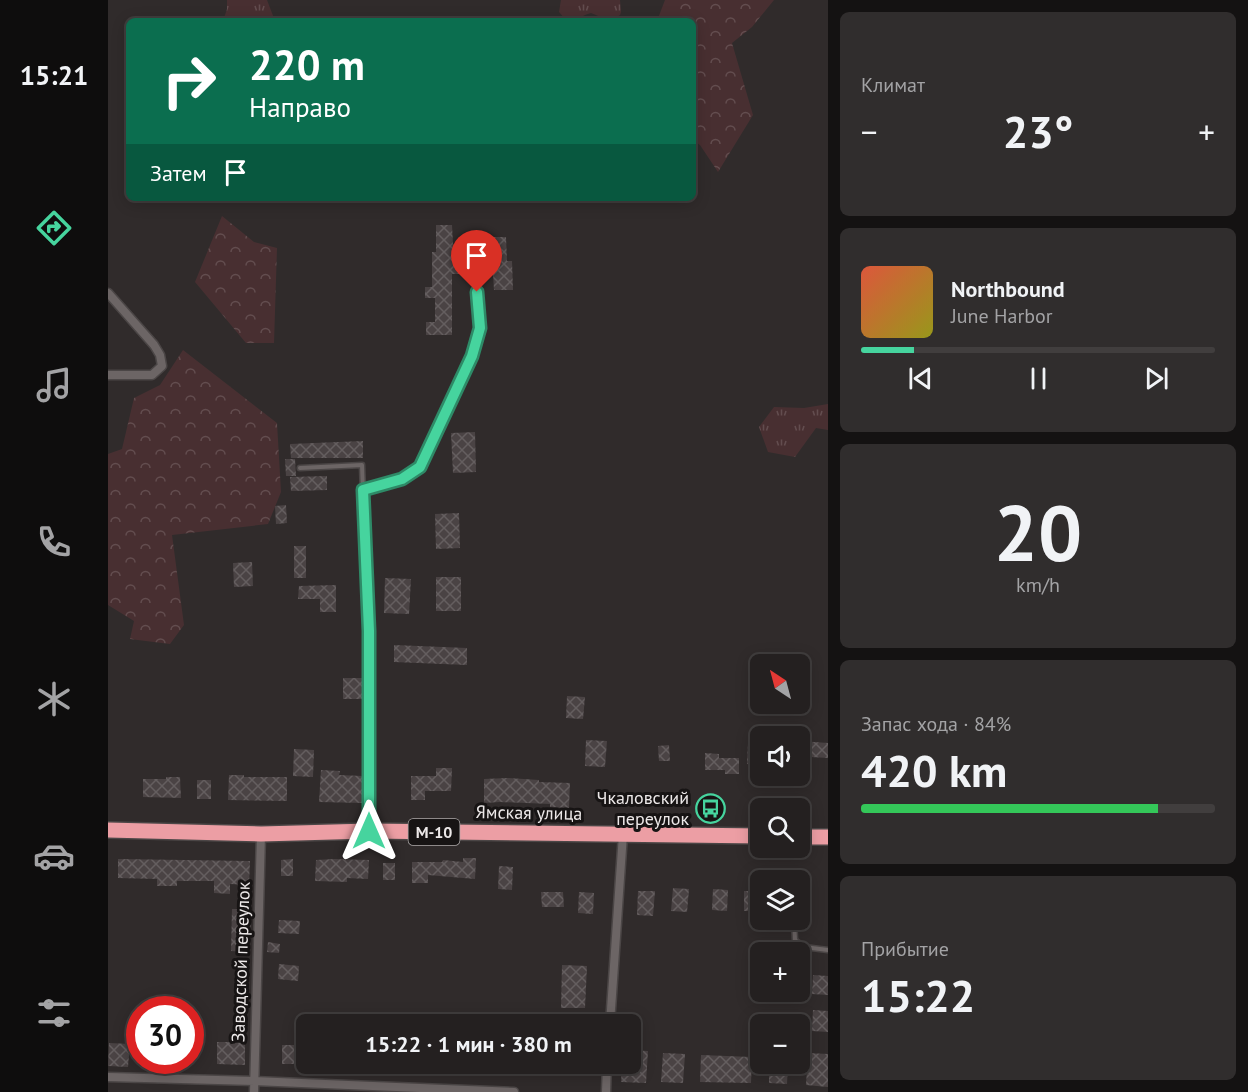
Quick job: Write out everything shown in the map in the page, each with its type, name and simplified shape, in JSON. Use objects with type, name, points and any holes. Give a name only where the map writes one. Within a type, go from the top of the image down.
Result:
[{"type":"highway","name":"Ямская улица","points":[[108,830],[261,834],[369,831],[750,836]]},
{"type":"highway","points":[[810,837],[828,837]]},
{"type":"street","points":[[108,293],[154,345],[160,355],[162,366],[152,375],[108,375]]},
{"type":"street","points":[[363,494],[369,631],[369,831]]},
{"type":"street","name":"Заводской переулок","points":[[254,1092],[261,834]]},
{"type":"street","points":[[611,1014],[623,834]]},
{"type":"street","points":[[606,1092],[607,1074]]},
{"type":"street","points":[[108,1077],[514,1092]]},
{"type":"lane","points":[[300,468],[362,465],[363,494],[402,479],[420,467],[472,356],[480,328],[477,292]]},
{"type":"lane","points":[[794,930],[795,940],[804,947],[828,950]]},
{"type":"green space","points":[[227,0],[267,0],[274,18],[224,18]]},
{"type":"green space","points":[[561,0],[620,0],[620,15],[614,18],[605,18],[591,13],[579,18],[564,18],[559,12]]},
{"type":"green space","points":[[665,0],[774,0],[752,27],[732,43],[753,115],[718,172],[696,142],[696,18],[658,18]]},
{"type":"green space","points":[[222,216],[254,242],[277,248],[274,343],[246,343],[195,282]]},
{"type":"green space","points":[[183,350],[277,423],[281,492],[268,524],[172,535],[184,625],[170,644],[130,639],[134,621],[108,605],[108,454],[122,449],[134,398],[160,385]]},
{"type":"green space","points":[[828,404],[828,430],[816,428],[795,457],[768,452],[759,427],[774,407],[804,408]]},
{"type":"building","points":[[436,225],[452,225],[453,244],[492,243],[492,237],[506,237],[507,261],[512,261],[513,290],[494,290],[493,274],[452,274],[452,335],[426,335],[426,322],[435,322],[435,298],[425,298],[425,287],[432,287],[432,252],[436,252]]},
{"type":"building","points":[[475,432],[476,472],[453,473],[451,433]]},
{"type":"building","points":[[363,441],[363,458],[291,458],[290,444]]},
{"type":"building","points":[[285,459],[295,459],[296,476],[286,476]]},
{"type":"building","points":[[327,476],[327,490],[291,491],[290,477]]},
{"type":"building","points":[[286,505],[287,523],[276,524],[275,506]]},
{"type":"building","points":[[459,513],[460,548],[436,549],[435,514]]},
{"type":"building","points":[[294,546],[306,546],[306,578],[294,578]]},
{"type":"building","points":[[252,562],[253,586],[234,587],[233,563]]},
{"type":"building","points":[[436,577],[461,577],[461,611],[436,611]]},
{"type":"building","points":[[385,578],[411,579],[409,614],[384,613]]},
{"type":"building","points":[[336,585],[336,612],[320,612],[320,599],[298,599],[299,586]]},
{"type":"building","points":[[394,645],[467,648],[467,665],[394,662]]},
{"type":"building","points":[[343,678],[363,678],[363,699],[343,699]]},
{"type":"building","points":[[567,696],[585,697],[583,719],[566,718]]},
{"type":"building","points":[[586,740],[607,741],[605,767],[585,766]]},
{"type":"building","points":[[810,742],[828,743],[828,758],[811,757],[811,767]]},
{"type":"building","points":[[748,743],[750,743],[750,764],[747,764]]},
{"type":"building","points":[[669,745],[670,761],[659,761],[658,746]]},
{"type":"building","points":[[294,749],[314,750],[313,777],[293,776]]},
{"type":"building","points":[[705,753],[719,754],[719,758],[739,758],[739,774],[725,774],[725,770],[705,770]]},
{"type":"building","points":[[436,768],[452,768],[451,791],[425,791],[425,800],[411,800],[411,776],[436,776]]},
{"type":"building","points":[[321,770],[340,771],[339,775],[363,776],[363,803],[319,802]]},
{"type":"building","points":[[229,775],[287,777],[287,801],[228,800]]},
{"type":"building","points":[[166,777],[180,777],[181,798],[143,797],[143,779],[166,779]]},
{"type":"building","points":[[508,778],[570,783],[569,808],[550,807],[550,804],[484,803],[484,779]]},
{"type":"building","points":[[197,780],[211,780],[211,799],[197,799]]},
{"type":"building","points":[[463,858],[476,858],[475,879],[428,875],[428,883],[412,883],[412,862],[442,862],[443,860],[463,862]]},
{"type":"building","points":[[118,859],[250,861],[249,885],[230,884],[230,894],[214,893],[214,881],[177,881],[177,886],[157,886],[157,879],[118,878]]},
{"type":"building","points":[[293,859],[293,876],[281,876],[281,860]]},
{"type":"building","points":[[316,860],[369,860],[368,879],[347,878],[347,882],[315,881]]},
{"type":"building","points":[[383,863],[395,863],[395,880],[383,880]]},
{"type":"building","points":[[499,866],[513,867],[512,890],[498,889]]},
{"type":"building","points":[[673,888],[689,889],[687,912],[671,911]]},
{"type":"building","points":[[713,889],[728,890],[727,911],[712,910]]},
{"type":"building","points":[[638,891],[655,891],[653,916],[637,915]]},
{"type":"building","points":[[744,891],[750,891],[750,911],[744,911]]},
{"type":"building","points":[[541,892],[563,892],[564,907],[542,907]]},
{"type":"building","points":[[579,892],[594,893],[593,914],[578,913]]},
{"type":"building","points":[[232,909],[251,909],[250,952],[231,951]]},
{"type":"building","points":[[279,920],[300,921],[299,934],[278,933]]},
{"type":"building","points":[[268,942],[280,944],[279,953],[267,952]]},
{"type":"building","points":[[279,964],[299,966],[298,981],[278,979]]},
{"type":"building","points":[[562,965],[587,966],[585,1008],[561,1008]]},
{"type":"building","points":[[813,975],[828,976],[828,995],[812,994]]},
{"type":"building","points":[[813,1010],[828,1011],[828,1032],[812,1031]]},
{"type":"building","points":[[217,1042],[245,1042],[245,1065],[217,1064]]},
{"type":"building","points":[[109,1043],[126,1044],[126,1067],[108,1066]]},
{"type":"building","points":[[282,1045],[296,1045],[296,1064],[282,1064]]},
{"type":"building","points":[[641,1051],[648,1051],[646,1083],[621,1082],[621,1074],[641,1074]]},
{"type":"building","points":[[663,1053],[685,1054],[683,1083],[661,1082]]},
{"type":"building","points":[[810,1053],[828,1054],[828,1087],[806,1085],[807,1074],[810,1074]]},
{"type":"building","points":[[701,1055],[750,1057],[751,1083],[700,1082]]},
{"type":"building","points":[[769,1074],[788,1074],[787,1084],[769,1083]]},
{"type":"place","name":"Чкаловский переулок","points":[[710,808]]},
{"type":"route","points":[[369,831],[369,631],[363,490],[402,479],[420,467],[472,356],[480,328],[477,292]]}]
